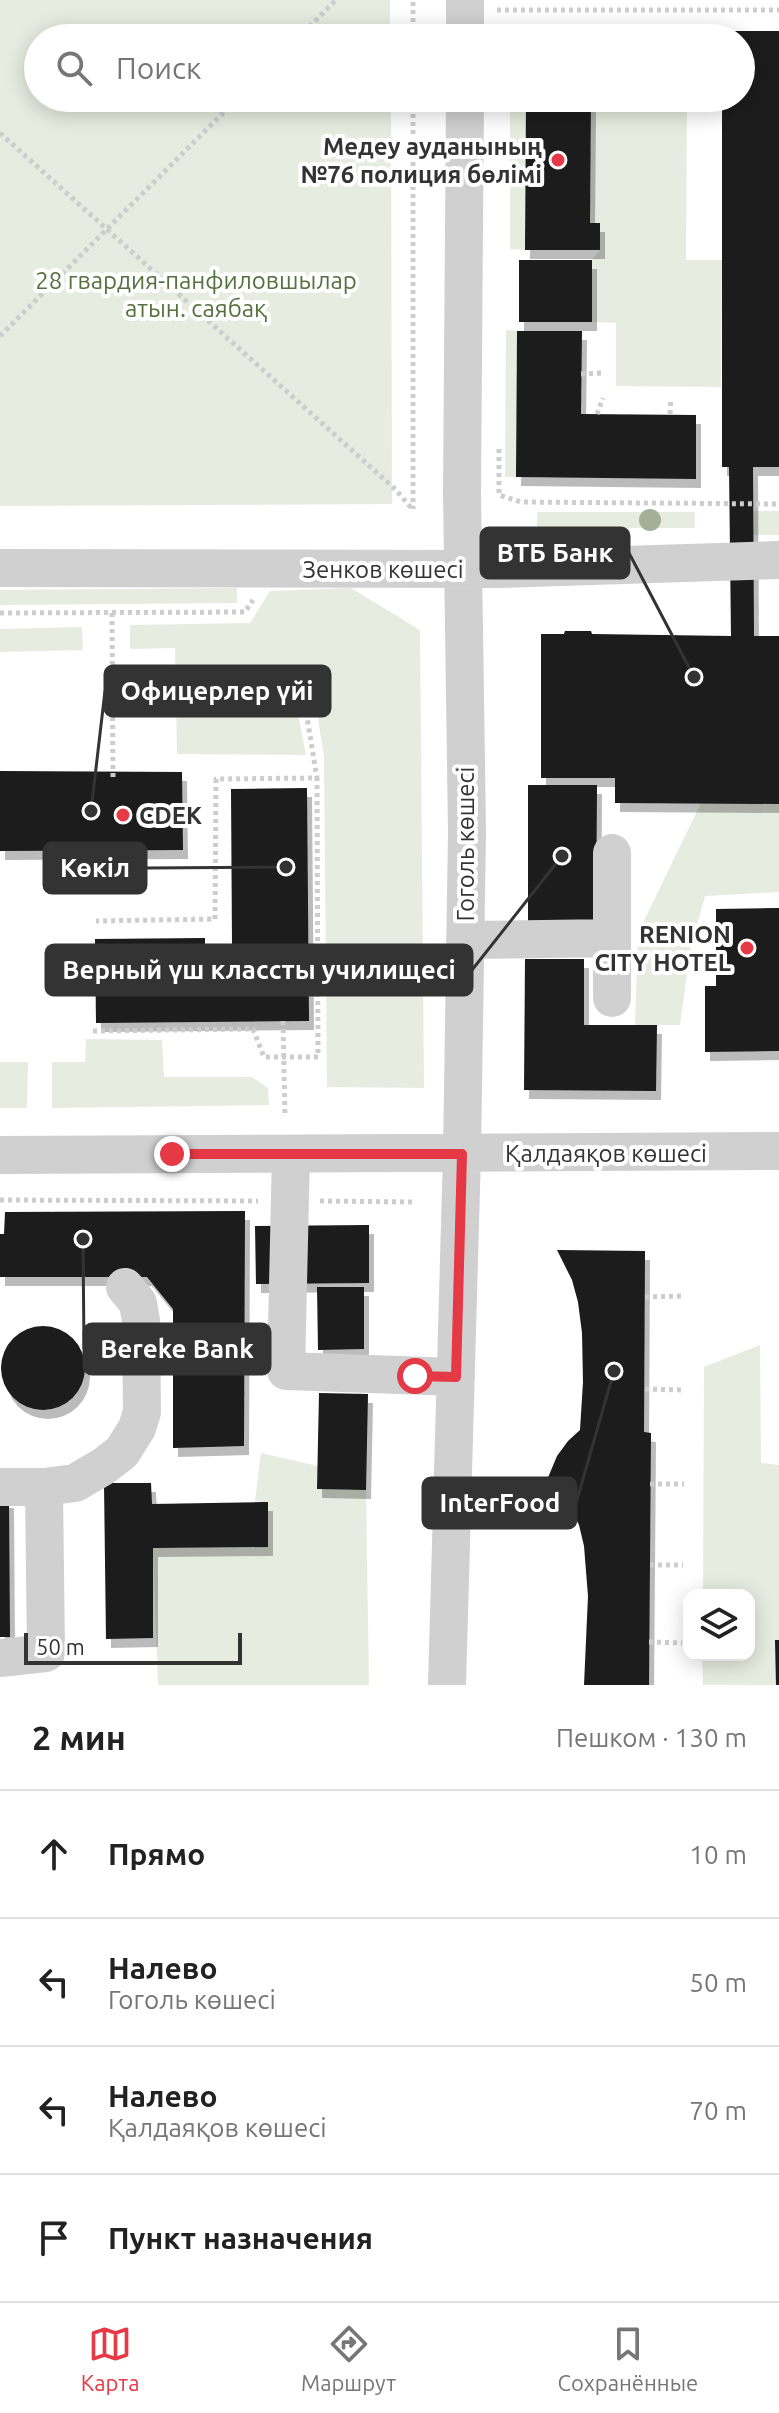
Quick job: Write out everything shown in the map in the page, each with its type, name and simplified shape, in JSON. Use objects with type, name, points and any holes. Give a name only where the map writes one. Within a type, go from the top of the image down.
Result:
[{"type":"street","points":[[472,24],[481,5]]},
{"type":"street","name":"Гоголь көшесі","points":[[447,1685],[462,1154],[467,832],[463,569],[465,112]]},
{"type":"street","name":"Зенков көшесі","points":[[0,568],[463,569],[779,560]]},
{"type":"street","points":[[612,853],[612,998]]},
{"type":"street","points":[[465,940],[612,938]]},
{"type":"street","name":"Қалдаяқов көшесі","points":[[0,1155],[779,1151]]},
{"type":"street","points":[[291,1154],[286,1371],[456,1377]]},
{"type":"street","points":[[0,1487],[75,1483],[122,1452],[137,1428],[142,1412],[141,1321],[138,1303],[125,1287]]},
{"type":"street","points":[[0,1658],[46,1653],[44,1487]]},
{"type":"path","points":[[312,24],[336,0]]},
{"type":"path","points":[[413,0],[413,24]]},
{"type":"path","points":[[481,5],[779,10]]},
{"type":"path","points":[[0,336],[224,112]]},
{"type":"path","points":[[0,133],[396,490],[413,510],[413,112]]},
{"type":"path","points":[[581,374],[602,373]]},
{"type":"path","points":[[597,414],[603,398]]},
{"type":"path","points":[[670,414],[671,399]]},
{"type":"path","points":[[499,495],[521,502],[779,504]]},
{"type":"path","points":[[0,613],[245,612],[275,569]]},
{"type":"path","points":[[112,613],[113,777]]},
{"type":"path","points":[[93,1031],[253,1029],[264,1057],[318,1057],[317,778],[301,681]]},
{"type":"path","points":[[96,921],[215,919],[216,779],[317,778]]},
{"type":"path","points":[[283,1021],[285,1116]]},
{"type":"path","points":[[0,1200],[415,1202]]},
{"type":"path","points":[[645,1297],[685,1296]]},
{"type":"path","points":[[645,1389],[684,1390]]},
{"type":"path","points":[[650,1484],[684,1484]]},
{"type":"path","points":[[650,1565],[683,1565]]},
{"type":"path","points":[[649,1642],[682,1643]]},
{"type":"green space","name":"28 гвардия-панфиловшылар атын. саябақ","points":[[0,0],[390,0],[390,24],[24,24],[24,112],[391,112],[392,504],[0,506]]},
{"type":"green space","points":[[510,112],[526,112],[525,250],[510,249]]},
{"type":"green space","points":[[591,112],[687,112],[686,260],[722,260],[721,387],[616,386],[616,323],[592,322],[592,260],[600,250],[600,224],[590,223]]},
{"type":"green space","points":[[506,330],[517,331],[516,477],[505,477]]},
{"type":"green space","points":[[753,511],[779,511],[779,535],[753,535]]},
{"type":"green space","points":[[537,512],[695,512],[695,528],[537,528]]},
{"type":"green space","points":[[237,588],[237,603],[0,605],[0,590]]},
{"type":"green space","points":[[351,588],[420,630],[424,1088],[327,1087],[324,757],[311,674],[290,674],[306,755],[177,754],[175,648],[130,649],[130,625],[250,623],[270,591]]},
{"type":"green space","points":[[82,627],[83,650],[0,652],[0,629]]},
{"type":"green space","points":[[701,803],[779,804],[779,892],[705,896],[690,951],[680,1025],[635,1025],[638,933]]},
{"type":"green space","points":[[86,1039],[162,1040],[164,1077],[252,1077],[268,1088],[269,1105],[52,1108],[52,1062],[85,1062]]},
{"type":"green space","points":[[0,1062],[28,1062],[27,1108],[0,1108]]},
{"type":"green space","points":[[760,1345],[761,1463],[779,1465],[776,1685],[703,1685],[702,1661],[755,1661],[755,1589],[703,1589],[704,1367]]},
{"type":"green space","points":[[261,1453],[318,1466],[317,1489],[366,1490],[369,1685],[158,1685],[153,1548],[268,1547],[268,1503],[255,1501]]},
{"type":"building","points":[[755,31],[779,31],[779,467],[753,467],[754,636],[779,636],[779,804],[615,803],[615,778],[541,778],[541,634],[591,631],[592,634],[731,636],[729,467],[722,467],[722,112],[755,112]]},
{"type":"building","name":"Медеу ауданының №76 полиция бөлімі","points":[[526,112],[591,112],[590,223],[600,223],[600,250],[525,250]]},
{"type":"building","points":[[519,260],[592,260],[592,322],[519,322]]},
{"type":"building","points":[[517,331],[582,331],[581,414],[696,415],[696,479],[516,477]]},
{"type":"building","points":[[0,771],[182,772],[183,850],[0,851]]},
{"type":"building","points":[[528,785],[597,785],[596,927],[528,927]]},
{"type":"building","points":[[307,788],[309,1021],[96,1023],[95,939],[205,938],[205,946],[232,945],[231,789]]},
{"type":"building","name":"RENION CITY HOTEL","points":[[779,908],[779,1051],[705,1052],[705,986],[716,986],[716,909]]},
{"type":"building","points":[[525,959],[584,959],[584,1025],[657,1025],[656,1091],[524,1090]]},
{"type":"building","points":[[245,1211],[244,1446],[173,1448],[173,1309],[147,1277],[0,1277],[0,1234],[4,1234],[5,1212]]},
{"type":"building","points":[[369,1225],[369,1283],[256,1284],[255,1226]]},
{"type":"building","points":[[557,1250],[645,1251],[644,1432],[651,1433],[649,1685],[584,1685],[588,1596],[584,1546],[572,1510],[547,1480],[557,1456],[580,1430],[583,1382],[578,1302],[572,1280]]},
{"type":"building","points":[[317,1287],[364,1287],[364,1349],[318,1350]]},
{"type":"building","points":[[43,1326],[66,1333],[78,1345],[85,1368],[78,1391],[66,1403],[43,1410],[20,1403],[8,1391],[1,1368],[8,1345],[20,1333]]},
{"type":"building","points":[[319,1393],[368,1394],[366,1490],[317,1489]]},
{"type":"building","points":[[104,1483],[151,1483],[152,1504],[268,1502],[268,1547],[153,1548],[153,1638],[106,1639]]},
{"type":"building","points":[[0,1499],[9,1499],[10,1637],[0,1637]]},
{"type":"building","points":[[775,1640],[779,1640],[779,1685],[776,1685]]},
{"type":"place","name":"Медеу ауданының №76 полиция бөлімі","points":[[558,160]]},
{"type":"place","name":"ВТБ Банк","points":[[694,677]]},
{"type":"place","name":"Офицерлер үйі","points":[[91,811]]},
{"type":"place","name":"CDEK","points":[[123,815]]},
{"type":"place","name":"Верный үш классты училищесі","points":[[562,856]]},
{"type":"place","name":"Көкіл","points":[[286,867]]},
{"type":"place","name":"RENION CITY HOTEL","points":[[747,948]]},
{"type":"place","name":"Bereke Bank","points":[[83,1239]]},
{"type":"place","name":"InterFood","points":[[614,1371]]},
{"type":"route","points":[[172,1154],[462,1154],[456,1377],[415,1376]]}]
